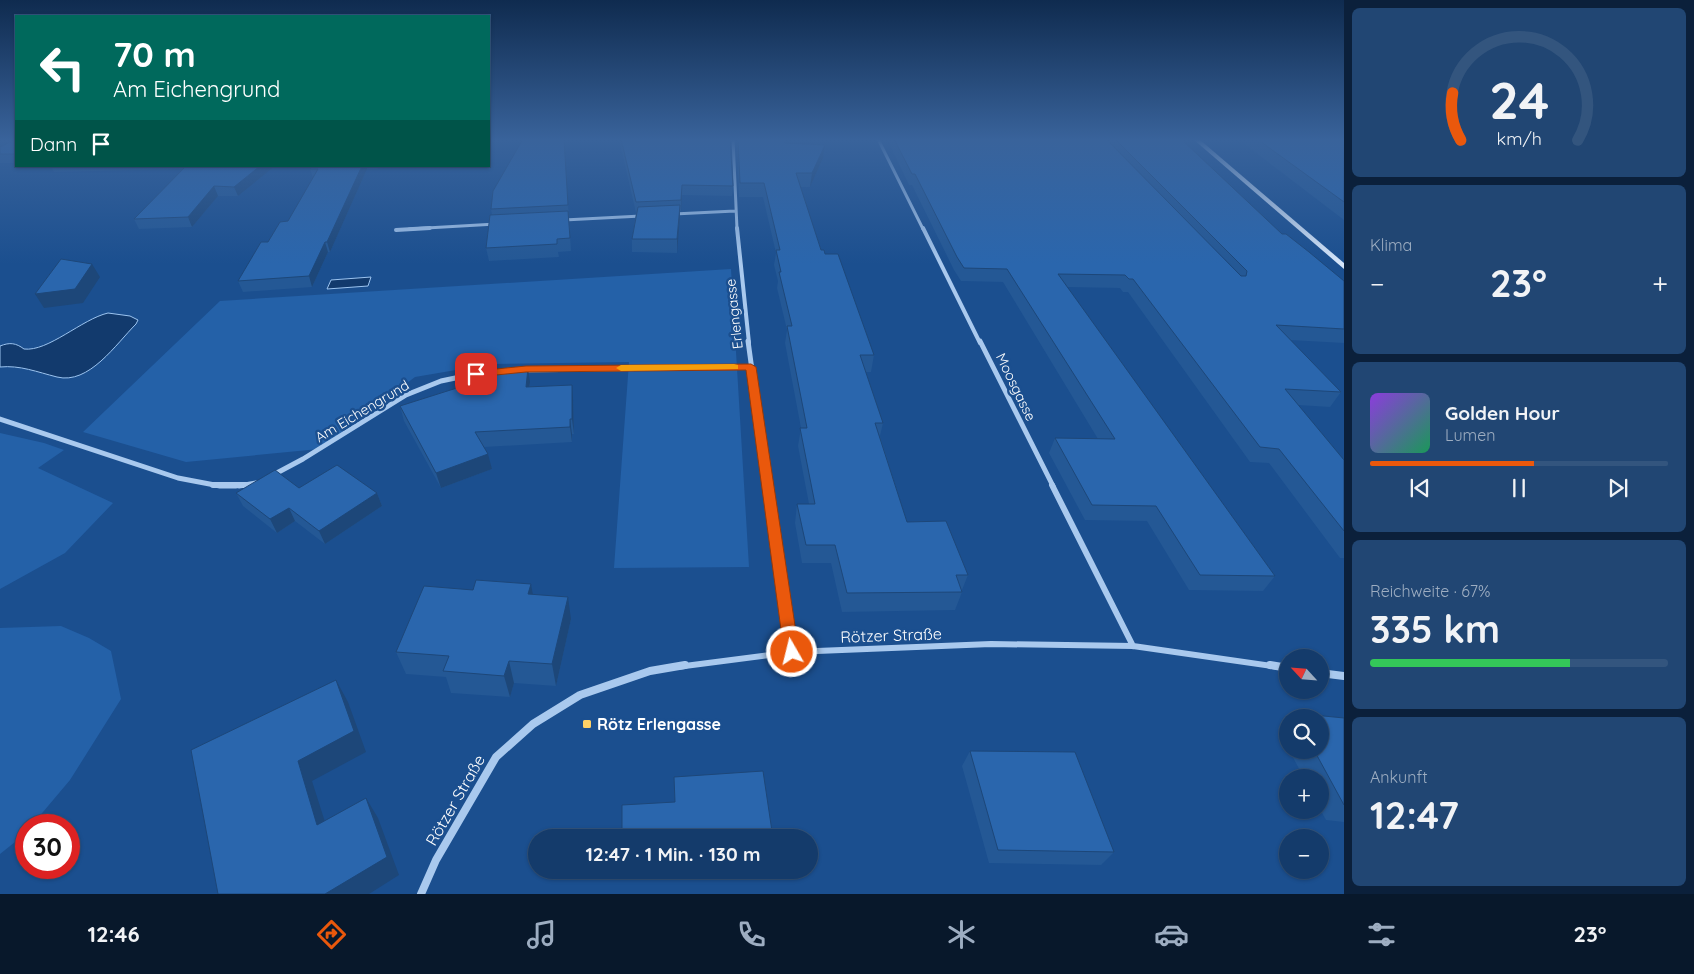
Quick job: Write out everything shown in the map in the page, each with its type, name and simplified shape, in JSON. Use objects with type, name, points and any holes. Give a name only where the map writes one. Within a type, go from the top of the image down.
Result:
[{"type":"main road","points":[[1244,181],[1344,267]]},
{"type":"street","name":"Erlengasse","points":[[734,181],[735,211],[751,367],[792,652]]},
{"type":"street","name":"Moosgasse","points":[[899,181],[1133,646]]},
{"type":"street","points":[[667,214],[735,211]]},
{"type":"street","points":[[562,220],[648,215]]},
{"type":"street","points":[[396,230],[506,224]]},
{"type":"street","points":[[517,370],[751,367]]},
{"type":"street","name":"Am Eichengrund","points":[[271,477],[319,450],[406,396],[441,381],[491,371]]},
{"type":"street","points":[[0,419],[160,473],[196,482],[230,487],[245,487],[262,481]]},
{"type":"street","name":"Rötzer Straße","points":[[422,894],[436,860],[496,757],[533,724],[580,695],[650,671],[720,660],[792,652],[990,644],[1133,646],[1279,667]]},
{"type":"street","points":[[1329,674],[1344,676]]},
{"type":"shaded area","points":[[731,269],[749,567],[614,568],[629,362],[491,364],[415,377],[319,449],[186,462],[83,432],[220,301]]},
{"type":"shaded area","points":[[371,277],[368,286],[327,289],[331,280]]},
{"type":"shaded area","points":[[108,313],[130,316],[138,320],[111,352],[91,369],[80,375],[69,378],[57,377],[22,368],[0,367],[0,346],[13,344],[24,349],[33,349],[54,341],[98,316]]},
{"type":"shaded area","points":[[0,433],[44,443],[64,450],[38,468],[113,503],[65,553],[0,589]]},
{"type":"shaded area","points":[[61,626],[89,638],[111,651],[121,699],[70,780],[41,814],[15,814],[15,842],[0,854],[0,628]]},
{"type":"building","points":[[172,181],[242,181],[234,187],[214,186],[188,217],[134,219]]},
{"type":"building","points":[[311,181],[355,181],[309,276],[238,281],[261,242],[268,242],[280,222],[288,221]]},
{"type":"building","points":[[499,181],[567,181],[568,205],[491,209],[493,191]]},
{"type":"building","points":[[631,181],[733,181],[733,186],[682,185],[681,200],[636,202]]},
{"type":"building","points":[[740,181],[799,181],[821,250],[824,250],[825,254],[838,254],[874,355],[860,355],[883,423],[875,423],[907,522],[946,521],[968,575],[956,575],[962,592],[847,593],[835,545],[806,545],[797,504],[815,504],[800,428],[807,428],[787,326],[792,326],[779,272],[781,272],[776,250],[780,250],[764,183],[740,183]]},
{"type":"building","points":[[918,181],[1147,181],[1241,276],[1246,276],[1247,271],[1157,181],[1225,181],[1282,234],[1286,234],[1344,281],[1344,329],[1276,325],[1341,392],[1285,389],[1344,460],[1344,531],[1279,449],[1260,447],[1133,279],[1129,279],[1125,275],[1058,274],[1275,576],[1200,575],[1156,506],[1092,505],[1055,438],[1115,439],[1007,269],[964,268]]},
{"type":"building","points":[[1315,181],[1344,181],[1344,202]]},
{"type":"building","points":[[680,205],[677,239],[632,239],[638,207]]},
{"type":"building","points":[[568,211],[570,238],[557,239],[557,244],[486,248],[490,215]]},
{"type":"building","points":[[61,259],[92,264],[75,289],[35,294]]},
{"type":"building","points":[[528,368],[526,387],[572,385],[572,419],[570,419],[570,427],[475,432],[488,454],[436,473],[400,406],[482,380],[478,370]]},
{"type":"building","points":[[337,465],[377,493],[319,531],[289,508],[270,519],[236,493],[275,470],[299,488]]},
{"type":"building","points":[[476,580],[531,584],[528,594],[568,597],[552,664],[509,661],[504,676],[443,671],[449,656],[396,652],[424,586],[473,590]]},
{"type":"building","points":[[336,680],[354,731],[298,761],[317,825],[366,798],[387,857],[325,894],[218,894],[191,750]]},
{"type":"building","points":[[1329,717],[1344,718],[1344,805],[1329,778],[1329,769],[1324,769],[1319,759],[1329,759]]},
{"type":"building","points":[[970,751],[1075,752],[1114,852],[998,850]]},
{"type":"building","points":[[763,771],[772,829],[622,829],[622,805],[675,802],[674,777]]},
{"type":"slow traffic","points":[[621,368],[734,367]]},
{"type":"place","name":"Rötz Erlengasse","points":[[587,724]]},
{"type":"route","points":[[476,374],[526,369],[751,367],[792,652]]}]
